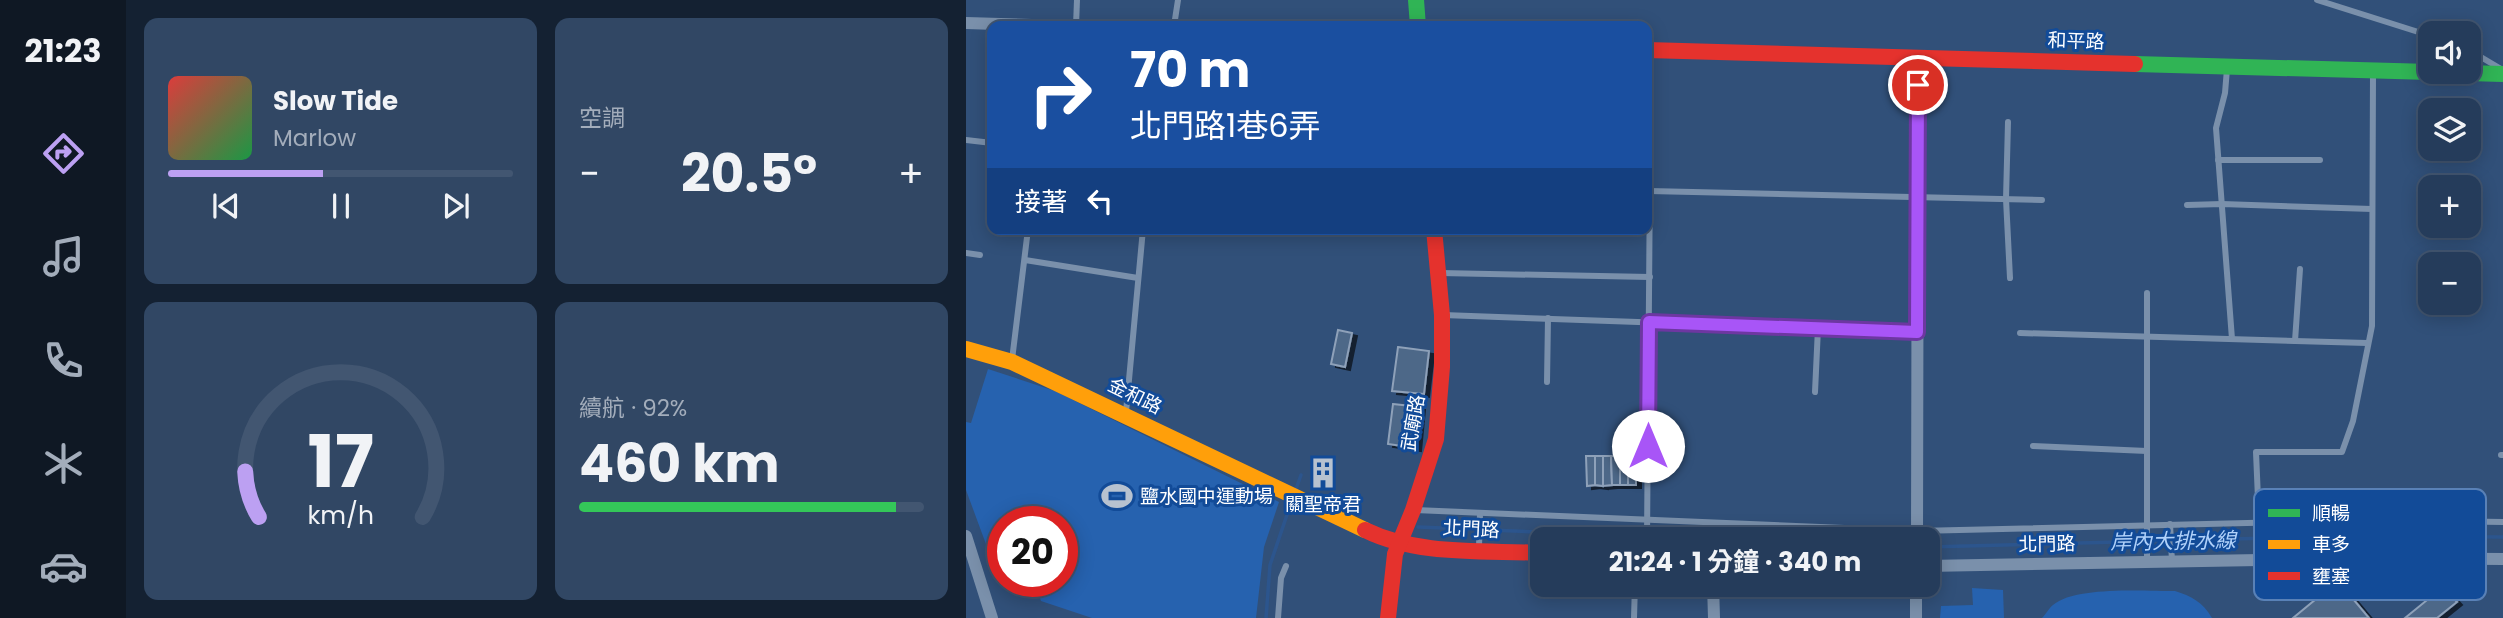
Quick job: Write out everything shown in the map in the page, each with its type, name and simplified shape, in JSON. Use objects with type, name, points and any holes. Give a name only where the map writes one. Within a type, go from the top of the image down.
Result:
[{"type":"street","points":[[1416,0],[1418,21]]},
{"type":"street","points":[[966,23],[987,24]]},
{"type":"street","name":"和平路","points":[[1652,50],[2373,72],[2503,72]]},
{"type":"street","points":[[1917,527],[1918,57]]},
{"type":"street","name":"武廟路","points":[[1388,618],[1393,566],[1399,543],[1413,510],[1436,439],[1442,367],[1442,315],[1435,235]]},
{"type":"street","name":"金和路","points":[[966,349],[1012,362],[1367,532],[1399,543]]},
{"type":"street","points":[[966,536],[992,618]]},
{"type":"street","name":"北門路","points":[[1399,543],[1415,547],[1530,553]]},
{"type":"street","name":"北門路","points":[[1940,566],[2147,564],[2254,558]]},
{"type":"street","points":[[1713,597],[1714,618]]},
{"type":"street","points":[[1916,597],[1916,618]]},
{"type":"lane","points":[[1076,21],[1077,0]]},
{"type":"lane","points":[[1175,21],[1178,0]]},
{"type":"lane","points":[[2318,0],[2418,32]]},
{"type":"lane","points":[[2481,58],[2503,72]]},
{"type":"lane","points":[[2227,67],[2225,93],[2216,128],[2232,339]]},
{"type":"lane","points":[[2258,489],[2256,452],[2342,452],[2353,421],[2372,326],[2373,72]]},
{"type":"lane","points":[[2008,122],[2006,199],[2010,278]]},
{"type":"lane","points":[[966,140],[987,142]]},
{"type":"lane","points":[[2218,159],[2320,160]]},
{"type":"lane","points":[[1652,191],[2042,200]]},
{"type":"lane","points":[[2187,205],[2372,209]]},
{"type":"lane","points":[[1012,362],[1027,235]]},
{"type":"lane","points":[[1126,415],[1142,235]]},
{"type":"lane","points":[[1647,527],[1649,235]]},
{"type":"lane","points":[[966,254],[980,255]]},
{"type":"lane","points":[[1025,260],[1138,278]]},
{"type":"lane","points":[[2295,341],[2300,269]]},
{"type":"lane","points":[[1438,273],[1650,277]]},
{"type":"lane","points":[[2147,293],[2147,564]]},
{"type":"lane","points":[[1442,315],[1917,332]]},
{"type":"lane","points":[[1547,382],[1548,318]]},
{"type":"lane","points":[[1815,392],[1818,328]]},
{"type":"lane","points":[[2020,333],[2367,343]]},
{"type":"lane","points":[[2033,446],[2147,451]]},
{"type":"lane","points":[[1413,510],[1765,527]]},
{"type":"lane","points":[[1479,551],[1480,514]]},
{"type":"lane","points":[[1940,535],[2171,528],[2254,522]]},
{"type":"lane","points":[[2171,528],[2172,563]]},
{"type":"lane","points":[[1278,618],[1281,578],[1286,566]]},
{"type":"lane","points":[[1634,618],[1635,597]]},
{"type":"shaded area","name":"鹽水國中運動場","points":[[988,369],[1055,391],[1279,502],[1264,547],[1256,618],[1092,618],[1041,601],[1040,597],[1078,597],[1078,506],[987,506],[987,547],[966,490],[966,422],[971,423]]},
{"type":"shaded area","points":[[1972,588],[2003,590],[2004,618],[1940,618],[1941,606],[1973,605]]},
{"type":"shaded area","points":[[2111,591],[2175,591],[2196,600],[2212,618],[2042,618],[2053,605],[2077,595]]},
{"type":"building","points":[[1338,330],[1352,333],[1345,367],[1331,364]]},
{"type":"building","points":[[1398,347],[1429,351],[1424,394],[1392,391]]},
{"type":"building","points":[[1393,404],[1420,407],[1416,448],[1388,444]]},
{"type":"building","points":[[1586,456],[1595,456],[1595,485],[1587,486]]},
{"type":"building","points":[[1595,456],[1603,456],[1603,486],[1595,485]]},
{"type":"building","points":[[1603,456],[1611,456],[1612,485],[1603,486]]},
{"type":"building","points":[[1611,456],[1620,456],[1620,485],[1612,485]]},
{"type":"building","points":[[1620,456],[1628,456],[1628,485],[1620,485]]},
{"type":"building","points":[[1628,456],[1636,456],[1636,485],[1628,485]]},
{"type":"building","points":[[2315,600],[2354,600],[2369,618],[2293,618]]},
{"type":"building","points":[[2427,600],[2457,602],[2437,618],[2405,618]]},
{"type":"waterway","name":"岸內大排水線","points":[[1296,489],[1301,475]]},
{"type":"waterway","name":"岸內大排水線","points":[[1266,618],[1270,565],[1292,500]]},
{"type":"waterway","name":"岸內大排水線","points":[[1418,527],[1469,529]]},
{"type":"waterway","name":"岸內大排水線","points":[[1490,530],[1530,532]]},
{"type":"waterway","name":"岸內大排水線","points":[[2486,537],[2503,537]]},
{"type":"waterway","name":"岸內大排水線","points":[[1940,547],[2254,538]]},
{"type":"traffic: fast","points":[[1416,0],[1418,21]]},
{"type":"traffic: fast","points":[[2135,64],[2503,74]]},
{"type":"traffic: slow","points":[[966,349],[1012,362],[1365,530]]},
{"type":"traffic: jam","points":[[1652,50],[2135,64]]},
{"type":"traffic: jam","points":[[1388,618],[1395,554],[1413,510],[1436,439],[1442,367],[1442,315],[1435,235]]},
{"type":"traffic: jam","points":[[1365,530],[1385,538],[1429,548],[1530,553]]},
{"type":"place","name":"關聖帝君","points":[[1323,473]]},
{"type":"place","name":"鹽水國中運動場","points":[[1117,496]]},
{"type":"route","points":[[1648,446],[1649,322],[1917,332],[1918,85]]}]
